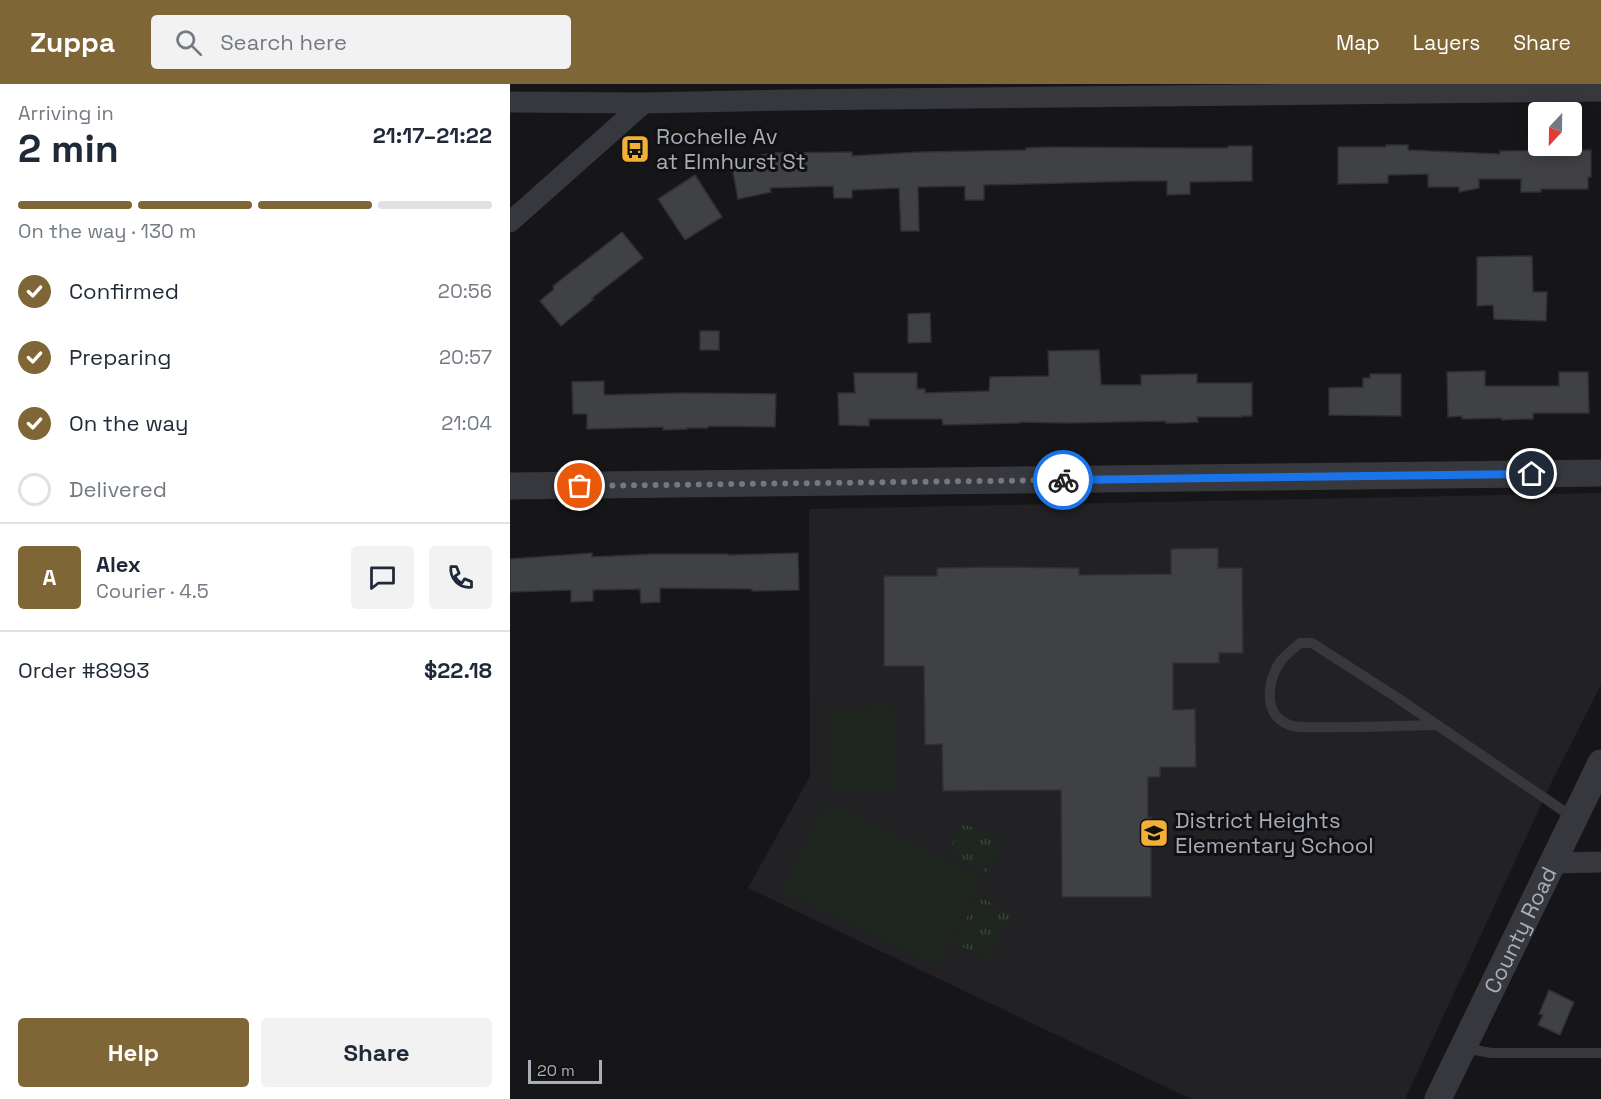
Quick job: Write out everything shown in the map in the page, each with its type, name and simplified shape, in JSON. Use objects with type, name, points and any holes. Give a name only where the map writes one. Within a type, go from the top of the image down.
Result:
[{"type":"street","points":[[510,102],[644,104],[789,92],[1298,89],[1601,91]]},
{"type":"street","points":[[510,222],[644,104]]},
{"type":"street","points":[[510,486],[1601,473]]},
{"type":"street","name":"County Road","points":[[1438,1099],[1601,763]]},
{"type":"street","points":[[1553,863],[1601,862]]},
{"type":"lane","points":[[1436,726],[1339,728],[1302,727],[1286,723],[1274,713],[1268,697],[1271,682],[1280,662],[1300,643],[1312,643],[1575,818]]},
{"type":"lane","points":[[1463,1048],[1491,1053],[1601,1053]]},
{"type":"shaded area","name":"District Heights Elementary School","points":[[1601,493],[1601,685],[1554,777],[1405,1099],[1191,1099],[748,888],[810,776],[809,509]]},
{"type":"green space","points":[[893,706],[896,791],[831,793],[828,708]]},
{"type":"green space","points":[[825,801],[982,877],[939,967],[782,891]]},
{"type":"green space","points":[[962,823],[1003,842],[988,873],[948,854]]},
{"type":"green space","points":[[978,896],[1012,914],[988,960],[954,942]]},
{"type":"building","points":[[1386,145],[1408,145],[1408,150],[1500,154],[1500,151],[1528,151],[1528,156],[1582,156],[1582,150],[1591,150],[1591,177],[1588,177],[1588,189],[1541,189],[1541,192],[1521,192],[1521,179],[1479,179],[1479,188],[1459,192],[1459,187],[1428,187],[1428,174],[1388,175],[1388,183],[1338,184],[1338,147],[1386,147]]},
{"type":"building","points":[[1228,146],[1252,146],[1252,181],[1190,182],[1190,194],[1167,195],[1167,181],[984,185],[984,200],[965,200],[965,186],[918,187],[919,231],[901,231],[899,188],[852,190],[852,198],[834,198],[833,186],[770,188],[771,192],[738,199],[731,161],[773,153],[852,152],[852,156],[1026,150],[1026,148],[1051,147],[1228,148]]},
{"type":"building","points":[[695,175],[722,217],[685,240],[658,199]]},
{"type":"building","points":[[622,232],[643,258],[561,326],[540,301],[554,289],[553,286]]},
{"type":"building","points":[[1532,256],[1533,292],[1547,292],[1546,321],[1494,319],[1493,305],[1477,306],[1477,257]]},
{"type":"building","points":[[930,313],[931,342],[908,343],[908,314]]},
{"type":"building","points":[[700,331],[719,331],[719,350],[700,350]]},
{"type":"building","points":[[1099,350],[1101,385],[1141,385],[1141,375],[1197,374],[1197,383],[1252,383],[1252,416],[1197,417],[1198,422],[1178,423],[1166,423],[1166,421],[1020,422],[943,425],[942,419],[869,419],[869,426],[839,425],[838,393],[855,393],[854,373],[917,373],[917,389],[925,389],[925,393],[989,391],[990,377],[1049,376],[1048,351]]},
{"type":"building","points":[[1485,371],[1485,386],[1559,386],[1559,372],[1588,372],[1589,413],[1533,413],[1533,419],[1502,420],[1502,418],[1448,417],[1447,372]]},
{"type":"building","points":[[1370,374],[1401,374],[1401,416],[1329,415],[1329,388],[1363,387],[1363,378],[1370,378]]},
{"type":"building","points":[[604,381],[604,395],[776,394],[775,427],[708,426],[708,428],[663,430],[663,427],[587,429],[587,414],[573,414],[572,382]]},
{"type":"building","points":[[1218,548],[1218,568],[1242,568],[1243,653],[1219,653],[1219,663],[1173,663],[1173,710],[1195,709],[1196,767],[1160,767],[1160,777],[1148,777],[1148,817],[1151,817],[1151,897],[1062,897],[1061,790],[943,791],[942,744],[925,745],[924,666],[884,666],[884,576],[937,576],[937,568],[994,567],[1079,568],[1079,575],[1171,574],[1171,549]]},
{"type":"building","points":[[592,553],[592,557],[798,553],[799,590],[660,588],[660,602],[641,603],[640,589],[593,590],[593,601],[571,602],[571,590],[510,592],[510,559]]},
{"type":"building","points":[[1549,990],[1574,1002],[1560,1035],[1538,1025],[1543,1015],[1539,1014]]},
{"type":"way so far","points":[[580,486],[1063,480]]},
{"type":"place","name":"Rochelle Av at Elmhurst St","points":[[635,149]]},
{"type":"place","name":"District Heights Elementary School","points":[[1154,833]]},
{"type":"route","points":[[1063,480],[1532,474]]}]
